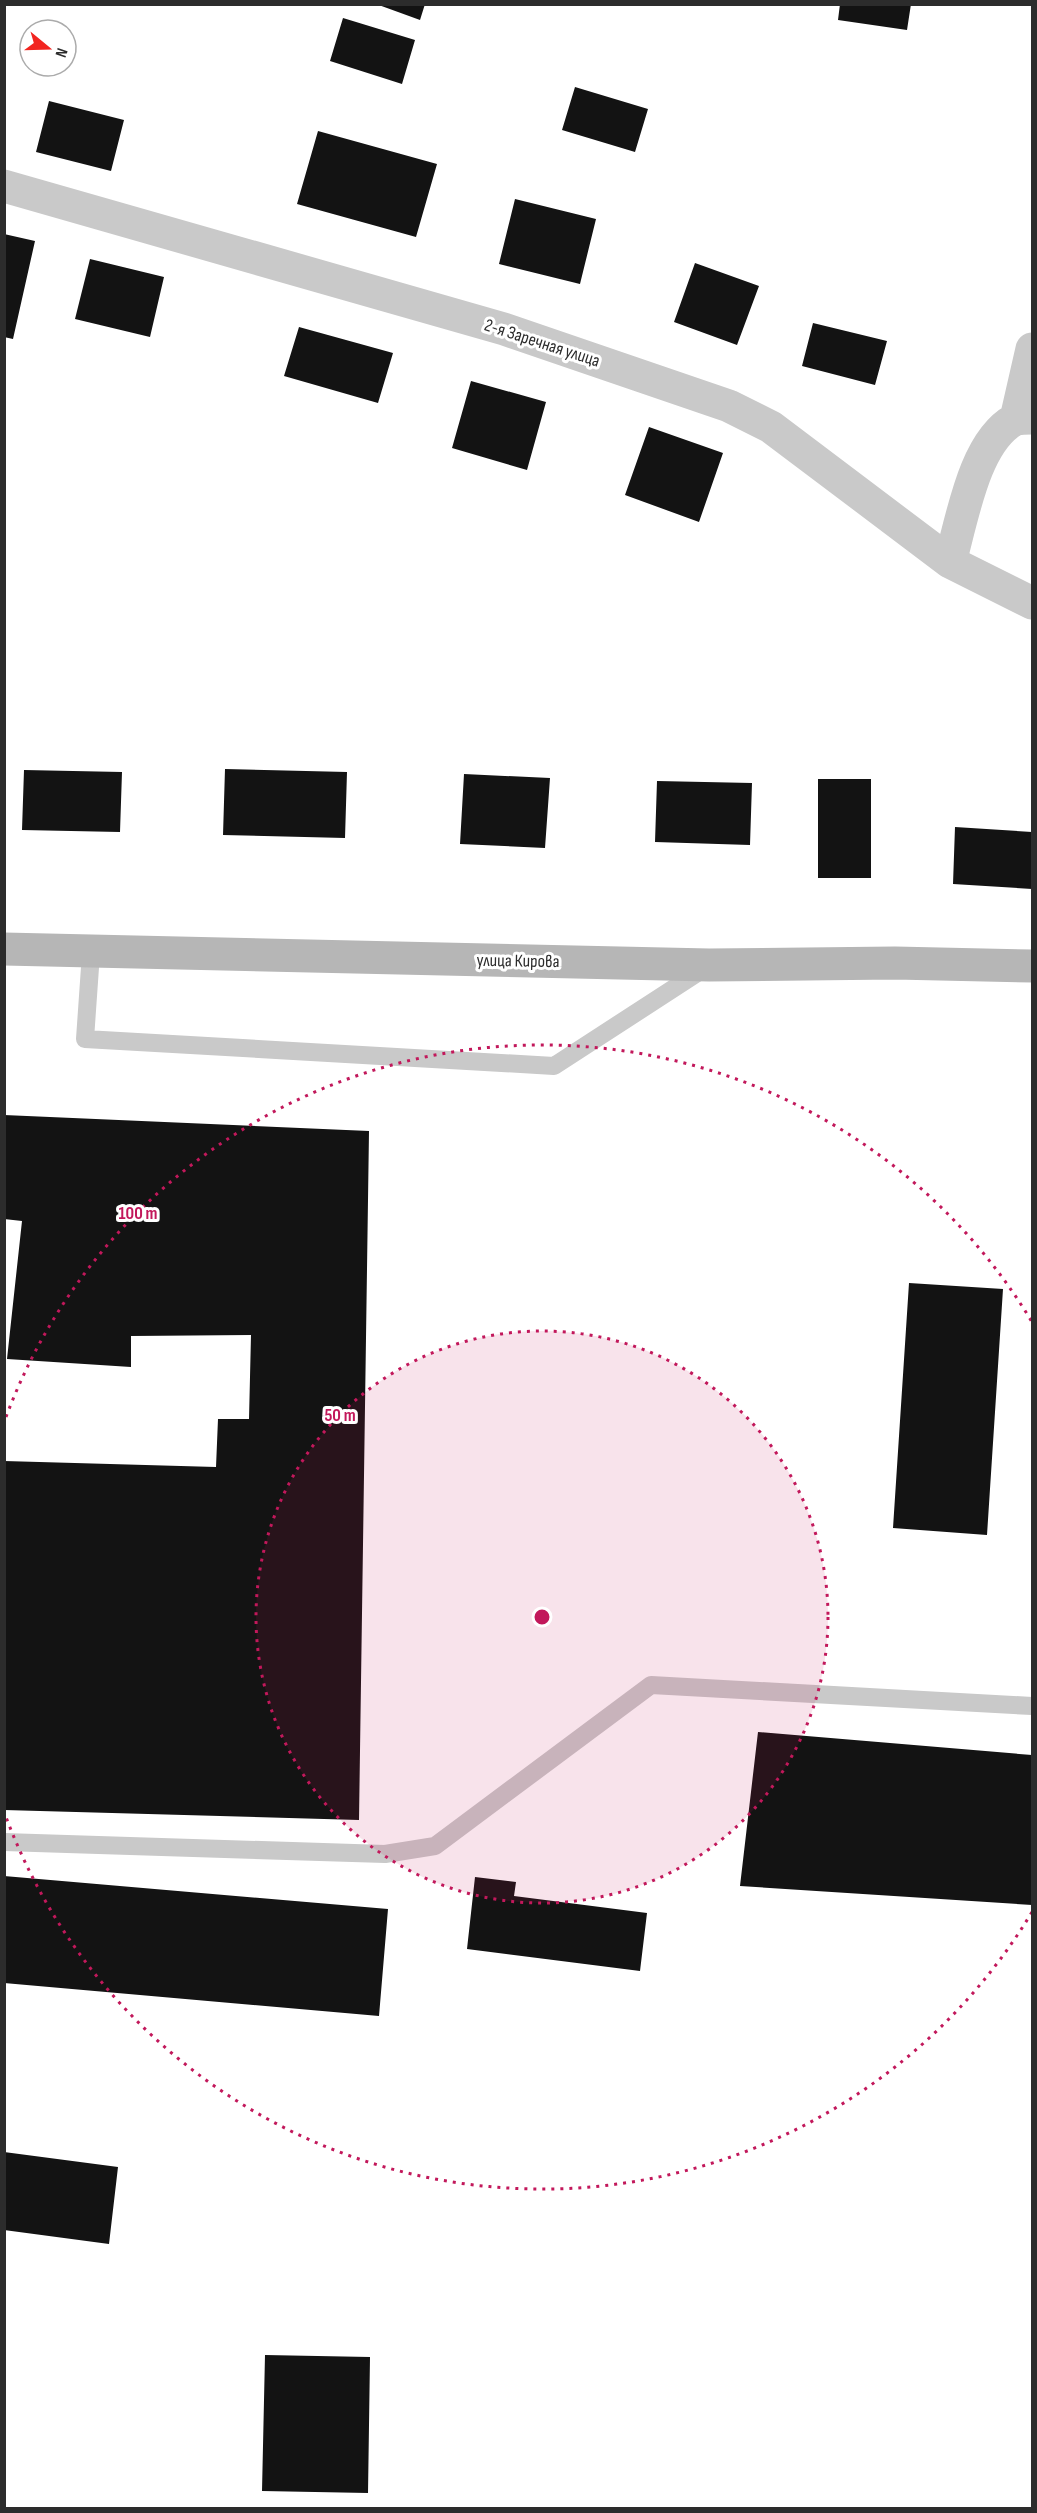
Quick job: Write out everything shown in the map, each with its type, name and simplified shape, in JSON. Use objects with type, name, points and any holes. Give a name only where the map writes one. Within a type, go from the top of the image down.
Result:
[{"type":"street","name":"2-я Заречная улица","points":[[4,186],[504,329],[729,406],[771,427],[950,562],[1032,603]]},
{"type":"street","points":[[950,562],[979,463],[995,435],[1024,419],[1032,349]]},
{"type":"street","name":"улица Кирова","points":[[4,949],[709,966],[895,963],[1032,966]]},
{"type":"lane","points":[[91,952],[85,1039],[554,1066],[709,966]]},
{"type":"lane","points":[[4,1842],[385,1854],[435,1846],[651,1685],[1032,1706]]},
{"type":"building","points":[[376,4],[425,4],[420,20]]},
{"type":"building","points":[[840,4],[911,4],[907,30],[838,20]]},
{"type":"building","points":[[343,18],[415,40],[402,84],[330,61]]},
{"type":"building","points":[[575,87],[648,109],[635,152],[562,130]]},
{"type":"building","points":[[49,101],[124,120],[111,171],[36,152]]},
{"type":"building","points":[[318,131],[437,164],[416,237],[297,204]]},
{"type":"building","points":[[515,199],[596,219],[580,284],[499,264]]},
{"type":"building","points":[[4,234],[35,241],[13,339],[4,337]]},
{"type":"building","points":[[90,259],[164,277],[150,337],[75,319]]},
{"type":"building","points":[[695,263],[759,286],[737,345],[674,322]]},
{"type":"building","points":[[813,323],[887,341],[875,385],[802,366]]},
{"type":"building","points":[[299,327],[393,353],[378,403],[284,376]]},
{"type":"building","points":[[471,381],[546,402],[527,470],[452,448]]},
{"type":"building","points":[[649,427],[723,453],[699,522],[625,495]]},
{"type":"building","points":[[225,769],[347,772],[345,838],[223,835]]},
{"type":"building","points":[[24,770],[122,772],[120,832],[22,830]]},
{"type":"building","points":[[464,774],[550,778],[545,848],[460,844]]},
{"type":"building","points":[[818,779],[871,779],[871,878],[818,878]]},
{"type":"building","points":[[657,781],[752,783],[750,845],[655,842]]},
{"type":"building","points":[[955,827],[1032,832],[1032,889],[953,884]]},
{"type":"building","points":[[4,1115],[369,1131],[359,1820],[4,1810],[4,1461],[216,1467],[218,1419],[249,1419],[251,1335],[131,1336],[131,1367],[7,1359],[22,1221],[4,1219]]},
{"type":"building","points":[[909,1283],[1003,1289],[987,1535],[893,1528]]},
{"type":"building","points":[[758,1732],[1032,1755],[1032,1905],[740,1886]]},
{"type":"building","points":[[4,1876],[388,1909],[379,2016],[4,1983]]},
{"type":"building","points":[[475,1877],[516,1882],[514,1896],[647,1913],[640,1971],[467,1949]]},
{"type":"building","points":[[4,2152],[118,2167],[109,2244],[4,2230]]},
{"type":"building","points":[[265,2355],[370,2357],[368,2493],[262,2491]]}]
